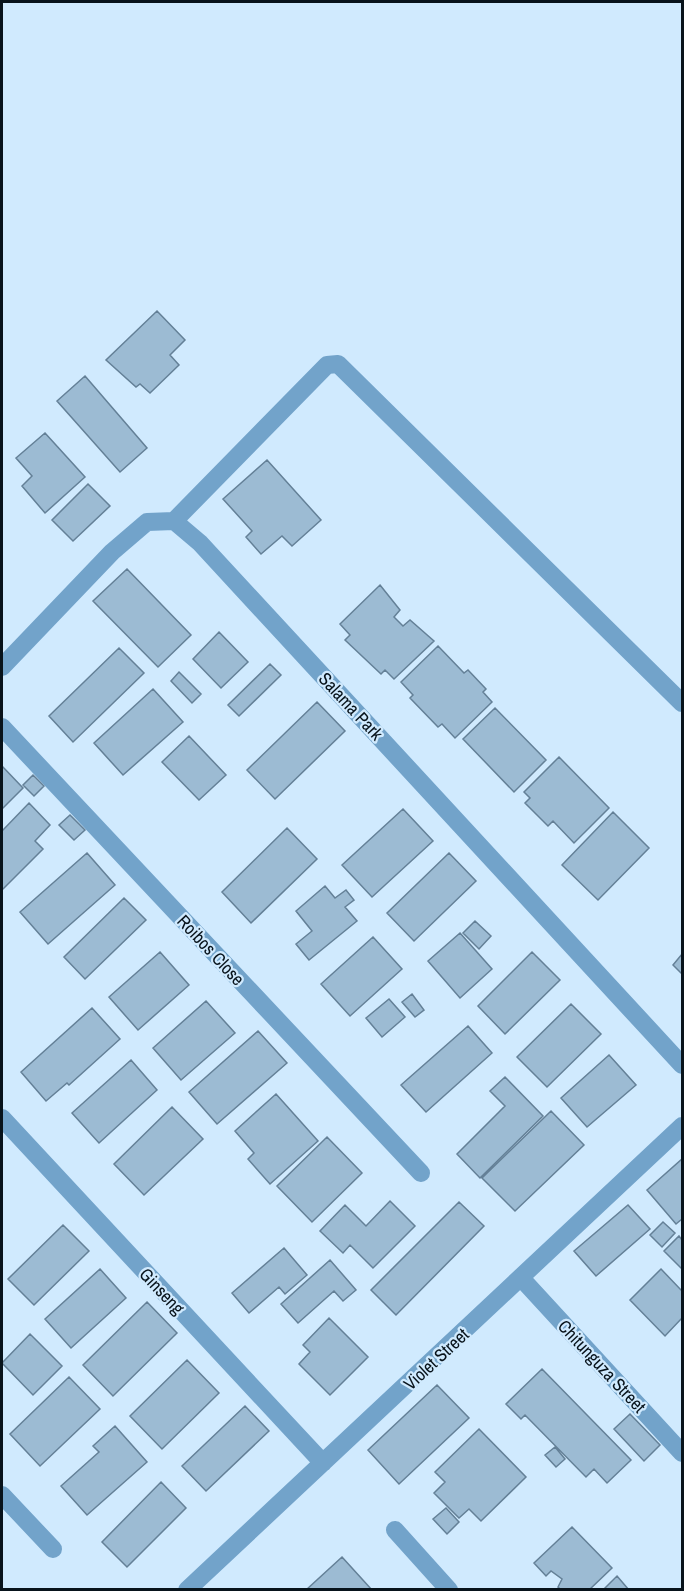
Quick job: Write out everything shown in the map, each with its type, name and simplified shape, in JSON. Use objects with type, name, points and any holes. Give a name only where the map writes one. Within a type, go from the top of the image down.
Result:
[{"type":"street","points":[[2,668],[112,552],[147,522],[174,521],[327,365],[338,364],[682,703]]},
{"type":"street","name":"Salama Park","points":[[174,521],[200,543],[682,1065]]},
{"type":"street","name":"Roibos Close","points":[[2,727],[421,1173]]},
{"type":"street","name":"Ginseng","points":[[2,1118],[323,1464]]},
{"type":"street","name":"Violet Street","points":[[187,1590],[522,1279],[682,1126]]},
{"type":"street","name":"Chitunguza Street","points":[[522,1279],[682,1453]]},
{"type":"street","points":[[2,1495],[53,1549]]},
{"type":"street","points":[[395,1530],[449,1590]]},
{"type":"building","points":[[157,311],[185,340],[170,355],[179,365],[150,393],[140,384],[136,387],[106,360]]},
{"type":"building","points":[[85,376],[147,448],[120,472],[57,401]]},
{"type":"building","points":[[45,433],[85,477],[45,513],[22,486],[32,476],[16,458]]},
{"type":"building","points":[[267,460],[321,520],[292,546],[282,536],[261,554],[246,537],[252,531],[223,499]]},
{"type":"building","points":[[88,484],[110,506],[73,541],[52,520]]},
{"type":"building","points":[[127,569],[191,635],[158,667],[93,601]]},
{"type":"building","points":[[380,585],[400,610],[394,617],[403,626],[410,620],[434,641],[394,679],[385,670],[381,674],[345,640],[350,635],[340,624]]},
{"type":"building","points":[[219,632],[248,662],[221,688],[193,659]]},
{"type":"building","points":[[438,646],[464,673],[468,670],[486,689],[483,692],[492,702],[455,738],[442,724],[438,727],[410,698],[413,695],[401,682]]},
{"type":"building","points":[[119,648],[144,673],[73,742],[49,716]]},
{"type":"building","points":[[270,664],[281,675],[239,716],[228,705]]},
{"type":"building","points":[[179,672],[201,694],[192,703],[171,681]]},
{"type":"building","points":[[153,689],[183,722],[123,775],[94,743]]},
{"type":"building","points":[[317,702],[345,731],[275,799],[247,770]]},
{"type":"building","points":[[495,708],[546,760],[514,792],[463,739]]},
{"type":"building","points":[[189,736],[226,775],[199,800],[162,762]]},
{"type":"building","points":[[559,757],[609,808],[574,843],[553,821],[548,826],[525,803],[530,798],[524,792]]},
{"type":"building","points":[[2,766],[23,788],[2,809]]},
{"type":"building","points":[[33,775],[44,786],[34,796],[23,785]]},
{"type":"building","points":[[29,803],[50,825],[35,841],[43,849],[2,890],[2,831]]},
{"type":"building","points":[[403,809],[433,841],[372,897],[342,865]]},
{"type":"building","points":[[613,812],[649,848],[598,900],[562,865]]},
{"type":"building","points":[[70,815],[85,830],[74,840],[59,825]]},
{"type":"building","points":[[287,828],[317,859],[251,923],[222,892]]},
{"type":"building","points":[[87,853],[115,885],[48,944],[20,912]]},
{"type":"building","points":[[449,853],[476,881],[414,941],[387,913]]},
{"type":"building","points":[[325,886],[335,898],[346,890],[354,900],[345,907],[357,921],[309,960],[296,944],[312,931],[296,911]]},
{"type":"building","points":[[124,898],[146,920],[85,979],[64,957]]},
{"type":"building","points":[[475,921],[491,936],[479,949],[463,933]]},
{"type":"building","points":[[460,933],[492,969],[460,998],[428,961]]},
{"type":"building","points":[[373,937],[402,969],[350,1016],[321,984]]},
{"type":"building","points":[[160,952],[189,985],[138,1030],[109,997]]},
{"type":"building","points":[[532,952],[560,980],[505,1034],[478,1006]]},
{"type":"building","points":[[682,954],[682,974],[673,965]]},
{"type":"building","points":[[412,994],[424,1010],[415,1017],[402,1002]]},
{"type":"building","points":[[389,999],[405,1017],[382,1037],[366,1018]]},
{"type":"building","points":[[206,1001],[235,1033],[181,1080],[153,1048]]},
{"type":"building","points":[[571,1004],[601,1034],[547,1087],[517,1057]]},
{"type":"building","points":[[92,1008],[120,1039],[69,1085],[67,1083],[46,1101],[21,1072]]},
{"type":"building","points":[[468,1026],[492,1053],[426,1112],[401,1085]]},
{"type":"building","points":[[258,1031],[287,1063],[217,1124],[189,1092]]},
{"type":"building","points":[[609,1055],[636,1085],[587,1127],[561,1098]]},
{"type":"building","points":[[131,1060],[157,1090],[99,1143],[72,1113]]},
{"type":"building","points":[[505,1077],[543,1116],[480,1178],[457,1154],[505,1106],[490,1091]]},
{"type":"building","points":[[276,1094],[318,1141],[270,1184],[248,1159],[254,1153],[235,1131]]},
{"type":"building","points":[[172,1107],[203,1139],[144,1195],[114,1164]]},
{"type":"building","points":[[551,1111],[584,1145],[515,1211],[482,1178]]},
{"type":"building","points":[[327,1137],[362,1173],[312,1222],[277,1186]]},
{"type":"building","points":[[682,1159],[682,1219],[676,1224],[647,1190]]},
{"type":"building","points":[[390,1201],[415,1226],[373,1268],[350,1245],[343,1253],[320,1231],[345,1205],[366,1226]]},
{"type":"building","points":[[459,1202],[484,1226],[396,1315],[371,1290]]},
{"type":"building","points":[[628,1205],[650,1229],[596,1276],[574,1251]]},
{"type":"building","points":[[663,1222],[675,1233],[662,1247],[650,1235]]},
{"type":"building","points":[[63,1225],[89,1251],[34,1305],[8,1279]]},
{"type":"building","points":[[679,1236],[682,1240],[682,1269],[664,1251]]},
{"type":"building","points":[[284,1248],[307,1275],[285,1294],[279,1287],[249,1313],[232,1293]]},
{"type":"building","points":[[330,1260],[356,1290],[343,1301],[334,1291],[298,1323],[281,1304]]},
{"type":"building","points":[[100,1269],[126,1298],[71,1348],[45,1319]]},
{"type":"building","points":[[661,1269],[682,1291],[682,1318],[665,1336],[630,1300]]},
{"type":"building","points":[[147,1302],[177,1333],[113,1396],[83,1365]]},
{"type":"building","points":[[329,1318],[368,1357],[330,1395],[299,1364],[310,1352],[303,1345]]},
{"type":"building","points":[[30,1334],[62,1366],[33,1395],[2,1363]]},
{"type":"building","points":[[187,1360],[219,1393],[162,1449],[130,1416]]},
{"type":"building","points":[[542,1369],[631,1460],[607,1483],[594,1469],[586,1477],[525,1415],[521,1419],[506,1404]]},
{"type":"building","points":[[69,1377],[100,1409],[40,1466],[10,1434]]},
{"type":"building","points":[[437,1385],[469,1418],[399,1484],[368,1450]]},
{"type":"building","points":[[245,1406],[269,1431],[206,1491],[182,1466]]},
{"type":"building","points":[[630,1414],[660,1445],[644,1461],[614,1429]]},
{"type":"building","points":[[115,1426],[147,1462],[87,1515],[61,1486],[99,1452],[93,1446]]},
{"type":"building","points":[[479,1429],[526,1477],[481,1521],[469,1509],[459,1518],[434,1493],[445,1482],[435,1472]]},
{"type":"building","points":[[555,1447],[565,1459],[556,1467],[545,1455]]},
{"type":"building","points":[[161,1482],[186,1508],[127,1567],[102,1542]]},
{"type":"building","points":[[446,1508],[459,1522],[447,1534],[433,1519]]},
{"type":"building","points":[[572,1527],[612,1568],[589,1590],[561,1590],[558,1587],[562,1579],[551,1571],[546,1576],[534,1563]]},
{"type":"building","points":[[342,1557],[372,1590],[306,1590]]},
{"type":"building","points":[[617,1576],[629,1590],[603,1590]]}]
